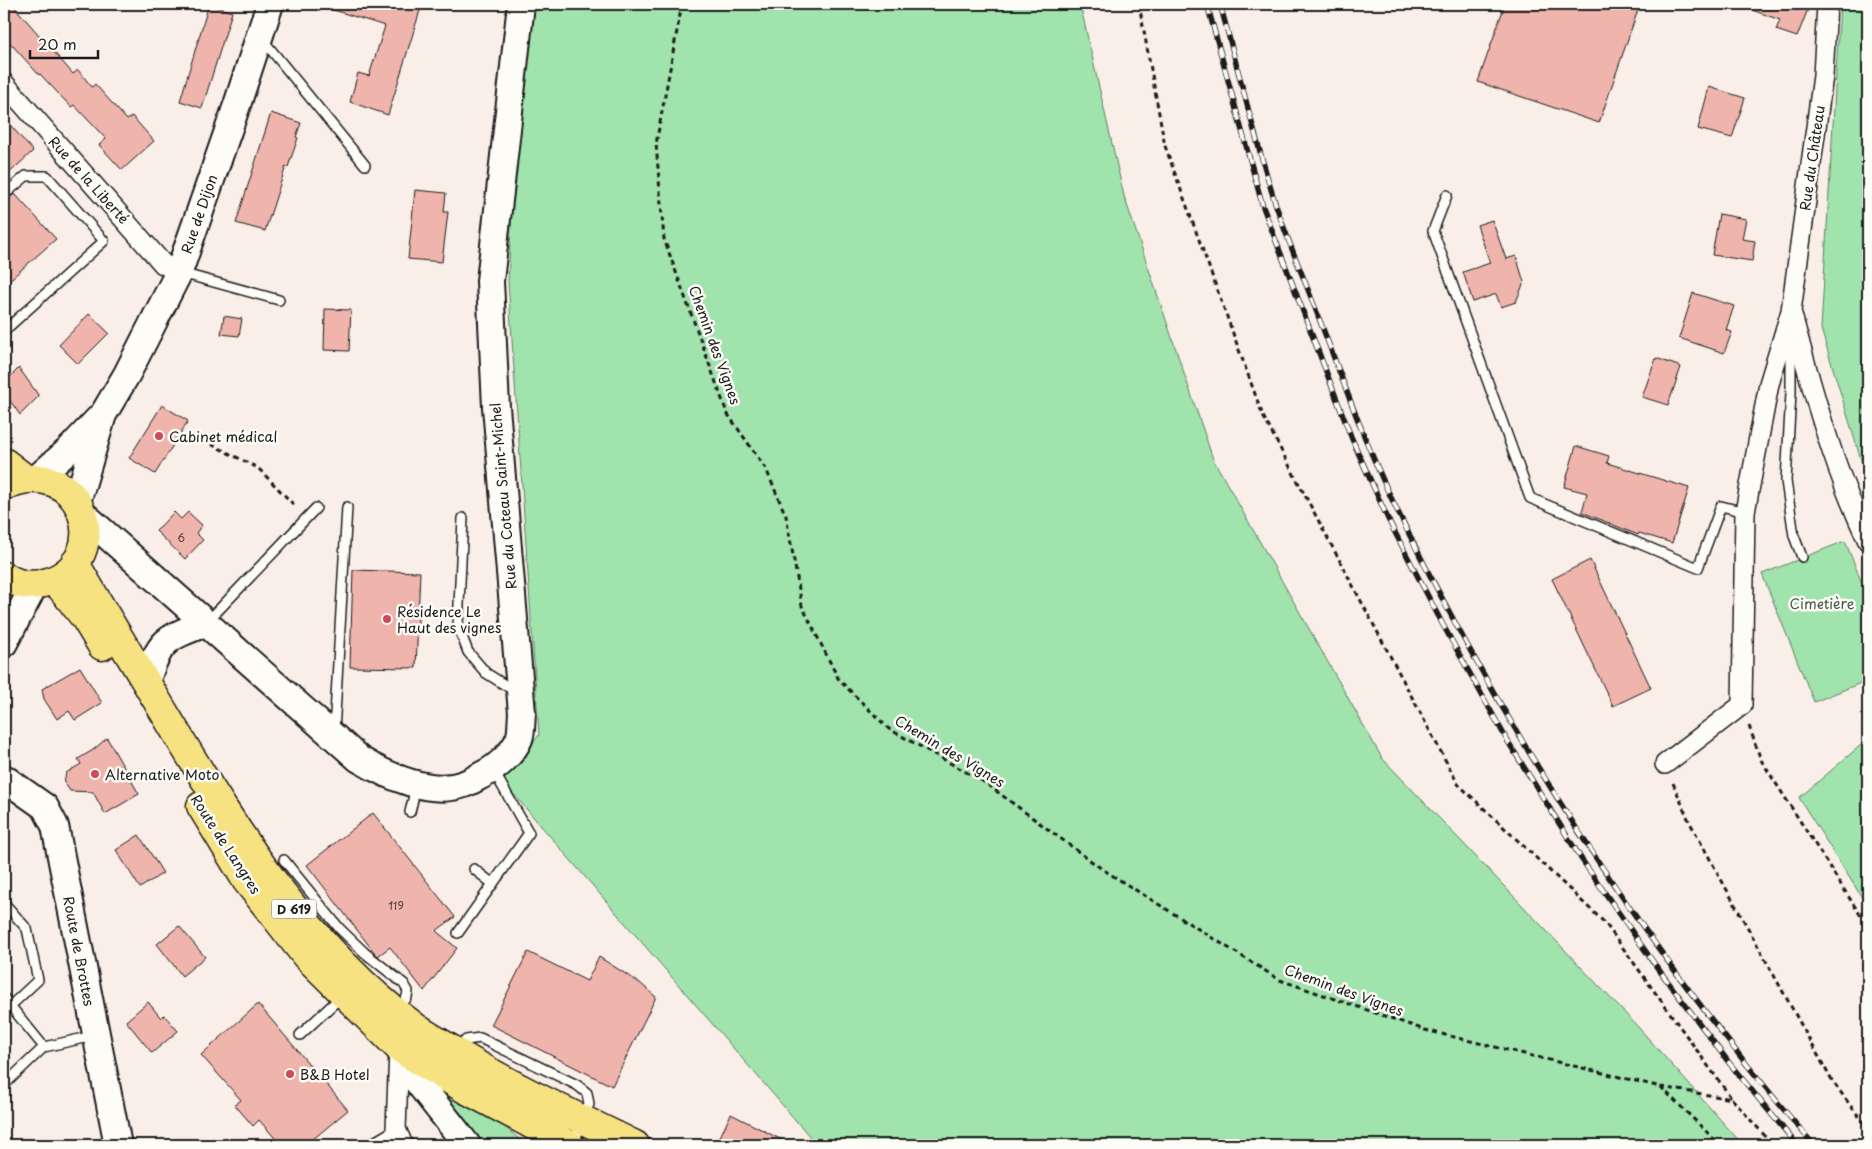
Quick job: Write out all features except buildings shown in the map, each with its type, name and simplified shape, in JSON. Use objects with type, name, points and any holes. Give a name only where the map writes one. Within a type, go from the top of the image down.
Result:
[{"type":"main road","points":[[4,462],[22,481],[47,480],[69,492],[80,508],[86,528],[85,542],[66,573],[45,583],[9,580],[4,576]]},
{"type":"main road","name":"Route de Langres","points":[[78,556],[146,682],[192,759],[267,874],[317,937],[352,988]]},
{"type":"main road","name":"Route de Langres","points":[[45,583],[85,618],[246,880],[306,956],[352,988],[391,1026],[466,1090],[533,1116]]},
{"type":"main road","name":"Route de Langres","points":[[391,1026],[416,1027],[478,1066],[533,1116],[571,1145]]},
{"type":"main road","name":"D 619","points":[[533,1116],[584,1119],[635,1145]]},
{"type":"street","name":"Rue de Dijon","points":[[22,481],[69,450],[104,413],[127,374],[179,272],[270,4]]},
{"type":"street","name":"Rue du Coteau Saint-Michel","points":[[80,508],[130,556],[359,759],[381,772],[416,784],[443,788],[463,785],[493,770],[504,759],[520,739],[522,713],[496,407],[490,280],[520,4]]},
{"type":"street","name":"Rue du Château","points":[[1792,311],[1823,76],[1827,4]]},
{"type":"street","name":"Rue de la Liberté","points":[[4,83],[163,264],[179,272]]},
{"type":"street","points":[[1665,764],[1742,705],[1745,512],[1769,384],[1792,311]]},
{"type":"street","points":[[1792,311],[1813,393],[1836,462],[1868,541]]},
{"type":"street","name":"Rue de Dijon","points":[[80,508],[104,413]]},
{"type":"street","points":[[78,556],[111,552],[130,556]]},
{"type":"street","points":[[4,643],[45,583]]},
{"type":"street","points":[[146,682],[154,658],[163,643],[173,636],[206,623]]},
{"type":"street","name":"Route de Brottes","points":[[4,778],[45,808],[54,826],[118,1145]]},
{"type":"street","points":[[391,1026],[399,1137]]},
{"type":"street","points":[[391,1026],[416,1081],[466,1145]]},
{"type":"lane","points":[[259,36],[365,165]]},
{"type":"lane","points":[[4,195],[26,176],[47,176],[104,241],[4,331]]},
{"type":"lane","points":[[1447,195],[1433,232],[1530,498],[1698,568],[1722,506],[1745,512]]},
{"type":"lane","points":[[179,272],[279,300]]},
{"type":"lane","points":[[1792,311],[1791,393],[1786,481],[1794,536],[1802,557]]},
{"type":"lane","points":[[206,623],[316,508]]},
{"type":"lane","points":[[334,737],[347,508]]},
{"type":"lane","points":[[463,518],[458,626],[468,652],[486,674],[520,694]]},
{"type":"lane","points":[[458,933],[529,833],[493,770]]},
{"type":"lane","points":[[410,812],[416,784]]},
{"type":"lane","points":[[284,860],[340,929],[365,953],[404,984],[408,991],[407,997],[391,1026]]},
{"type":"lane","points":[[474,869],[492,884]]},
{"type":"lane","points":[[4,903],[27,930],[38,980],[7,1009]]},
{"type":"lane","points":[[300,1034],[352,988]]},
{"type":"lane","points":[[4,998],[7,1009],[44,1047]]},
{"type":"lane","points":[[4,1084],[44,1047],[96,1035]]},
{"type":"lane","points":[[455,1052],[466,1040],[480,1038],[577,1085],[586,1093],[589,1104],[571,1145]]},
{"type":"lane","points":[[369,1145],[399,1137]]},
{"type":"path","name":"Chemin des Vignes","points":[[682,4],[656,144],[664,239],[727,413],[766,469],[786,516],[802,606],[840,680],[889,729],[984,782],[1102,870],[1280,980],[1425,1030],[1661,1087],[1732,1098]]},
{"type":"path","points":[[1139,4],[1165,146],[1262,416],[1458,784],[1605,924],[1732,1098],[1773,1145]]},
{"type":"path","points":[[195,436],[258,468],[307,518]]},
{"type":"path","points":[[1742,705],[1761,760],[1868,927]]},
{"type":"path","points":[[1665,764],[1689,821],[1831,1079],[1868,1127]]},
{"type":"path","points":[[1661,1087],[1720,1145]]},
{"type":"green space","points":[[523,4],[1080,4],[1124,196],[1213,459],[1382,758],[1639,1028],[1743,1145],[817,1145],[503,782],[539,735],[508,281]]},
{"type":"green space","points":[[1840,4],[1868,4],[1868,483],[1821,329]]},
{"type":"green space","name":"Cimetière","points":[[1845,541],[1868,598],[1868,680],[1814,702],[1762,574]]},
{"type":"green space","points":[[1868,739],[1868,907],[1799,798]]},
{"type":"green space","points":[[440,1084],[492,1116],[526,1145],[473,1145],[432,1091]]},
{"type":"railway","points":[[1207,4],[1263,207],[1352,439],[1388,519],[1443,625],[1507,740],[1582,860],[1656,966],[1730,1064],[1797,1145]]},
{"type":"railway","points":[[1220,4],[1260,151],[1285,230],[1377,467],[1442,598],[1487,681],[1536,763],[1586,843],[1639,921],[1753,1073],[1814,1145]]},
{"type":"place","name":"Cabinet médical","points":[[159,436]]},
{"type":"place","name":"Résidence Le Haut des vignes","points":[[387,619]]},
{"type":"place","name":"Alternative Moto","points":[[95,774]]},
{"type":"place","name":"B&B Hotel","points":[[290,1074]]}]
